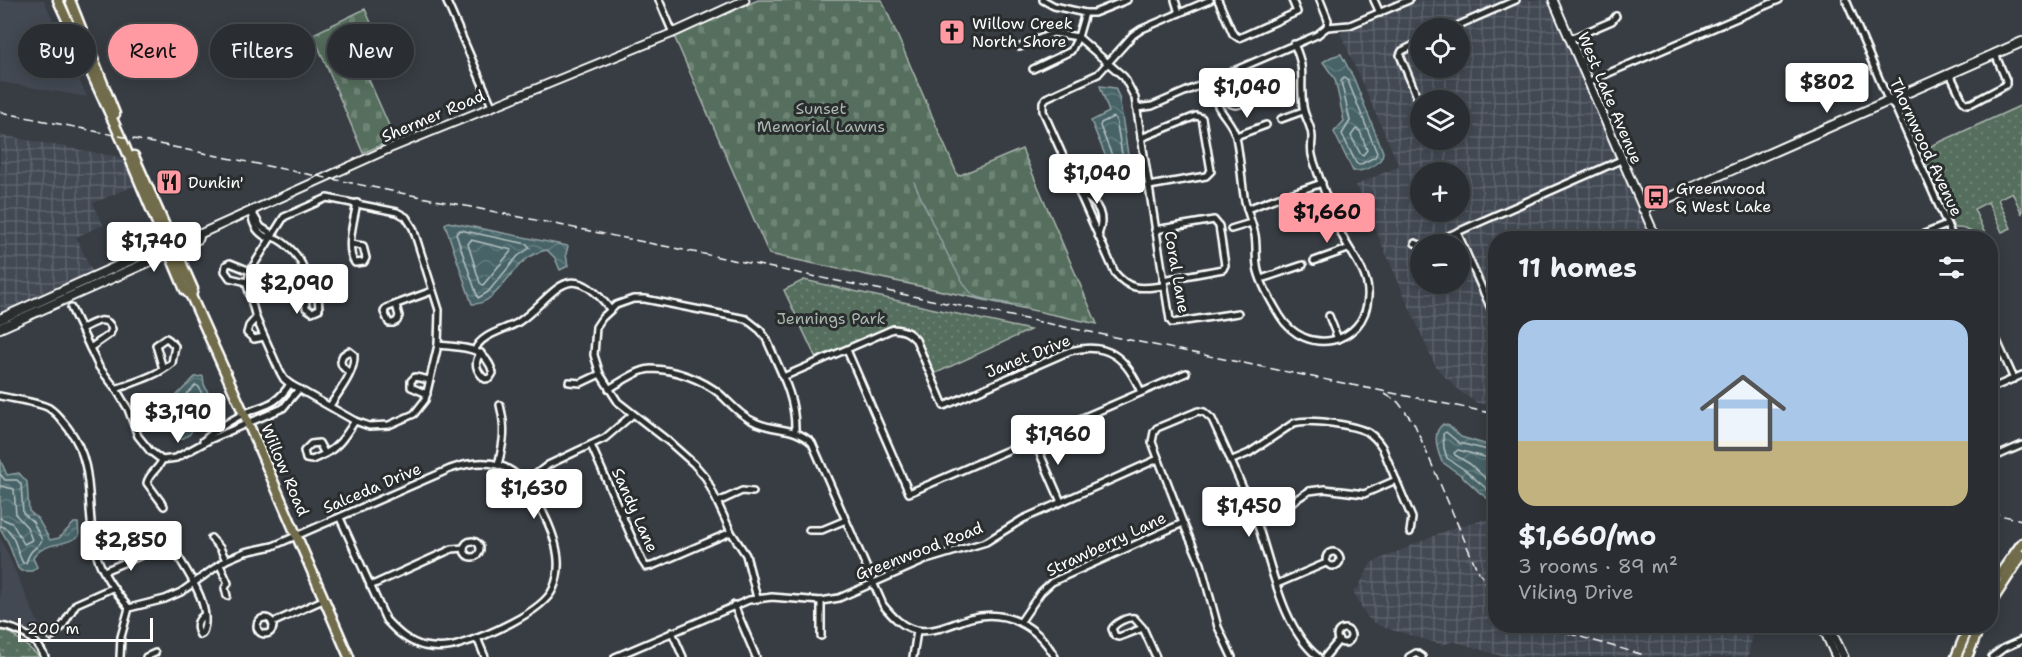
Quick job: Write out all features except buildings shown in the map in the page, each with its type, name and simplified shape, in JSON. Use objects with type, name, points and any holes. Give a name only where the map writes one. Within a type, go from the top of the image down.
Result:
[{"type":"main road","name":"Willow Road","points":[[57,0],[171,247]]},
{"type":"main road","name":"Willow Road","points":[[72,0],[119,123],[171,247],[185,290],[191,296],[249,425],[350,657]]},
{"type":"main road","points":[[1643,209],[2022,42]]},
{"type":"main road","name":"Shermer Road","points":[[0,319],[171,247]]},
{"type":"main road","name":"Shermer Road","points":[[0,328],[171,247]]},
{"type":"main road","points":[[1998,577],[2022,543]]},
{"type":"main road","points":[[1998,592],[2022,555]]},
{"type":"main road","points":[[1956,657],[1966,633]]},
{"type":"main road","points":[[1967,657],[1977,633]]},
{"type":"street","points":[[446,0],[492,106]]},
{"type":"street","points":[[659,0],[673,33]]},
{"type":"street","name":"Shermer Road","points":[[171,247],[199,239],[200,234],[250,210],[386,150],[673,33],[745,0]]},
{"type":"street","points":[[1043,0],[1054,6],[1085,13],[1094,13],[1127,0]]},
{"type":"street","points":[[1175,0],[1179,13]]},
{"type":"street","points":[[1155,230],[1214,220],[1219,226],[1225,265],[1223,269],[1142,289],[1126,285],[1115,273],[1098,236],[1043,111],[1043,102],[1050,96],[1093,77],[1109,63],[1133,35],[1142,29],[1210,0]]},
{"type":"street","points":[[1218,0],[1233,34],[1239,38],[1297,12],[1292,0]]},
{"type":"street","points":[[1320,0],[1328,20],[1327,27]]},
{"type":"street","points":[[1374,0],[1380,13]]},
{"type":"street","points":[[1136,108],[1152,106],[1317,35],[1327,27],[1348,26],[1380,13],[1394,3],[1409,0]]},
{"type":"street","points":[[1470,20],[1516,0]]},
{"type":"street","name":"West Lake Avenue","points":[[1553,0],[1653,231]]},
{"type":"street","points":[[1588,82],[1779,0]]},
{"type":"street","name":"Thornwood Avenue","points":[[1846,0],[1950,231]]},
{"type":"street","points":[[1033,69],[1071,51],[1085,13]]},
{"type":"street","points":[[1570,39],[1612,21],[1616,16]]},
{"type":"street","points":[[1020,47],[1053,33],[1078,37]]},
{"type":"street","name":"Coral Lane","points":[[1078,37],[1109,63],[1128,84],[1135,98],[1170,320],[1172,323],[1238,313]]},
{"type":"street","points":[[1210,80],[1216,102],[1231,122],[1236,136],[1247,209],[1255,237],[1258,270],[1278,314],[1293,333],[1311,340],[1326,342],[1338,339],[1351,332],[1360,323],[1368,298],[1366,279],[1348,249],[1312,156],[1311,129],[1303,111],[1303,66],[1294,44]]},
{"type":"street","points":[[1410,47],[1401,51],[1400,55],[1414,90]]},
{"type":"street","points":[[1950,74],[1963,101],[1967,104],[1972,103],[2006,85],[1995,54]]},
{"type":"street","points":[[1216,102],[1226,98]]},
{"type":"street","points":[[1281,119],[1303,111]]},
{"type":"street","points":[[1141,138],[1196,116],[1202,118],[1211,171],[1206,176],[1149,186]]},
{"type":"street","points":[[1236,136],[1266,124]]},
{"type":"street","points":[[1452,234],[1621,159]]},
{"type":"street","points":[[1290,194],[1322,183]]},
{"type":"street","points":[[1080,195],[1090,199],[1100,212],[1102,222],[1098,236]]},
{"type":"street","points":[[327,198],[357,203],[397,212],[406,217],[412,228],[439,310],[438,345],[425,400],[414,414],[389,425],[369,426],[355,421],[290,384],[280,372],[251,304],[248,282],[250,271],[284,217],[327,198]]},
{"type":"street","points":[[1247,209],[1279,198]]},
{"type":"street","points":[[351,244],[351,229],[357,203]]},
{"type":"street","points":[[250,210],[270,236],[281,241],[299,259],[303,269],[305,291]]},
{"type":"street","points":[[1231,229],[1251,223]]},
{"type":"street","points":[[1932,231],[1947,225]]},
{"type":"street","points":[[1457,232],[1488,302]]},
{"type":"street","points":[[1314,261],[1348,249]]},
{"type":"street","points":[[248,282],[230,278],[225,272],[226,265],[230,263],[250,271]]},
{"type":"street","points":[[1261,279],[1303,265]]},
{"type":"street","points":[[438,345],[478,352],[481,341],[518,322],[550,292],[569,283],[591,287],[610,309]]},
{"type":"street","points":[[396,305],[432,291]]},
{"type":"street","points":[[757,598],[746,555],[731,532],[706,478],[668,441],[618,402],[600,374],[594,354],[597,327],[610,309],[624,301],[645,299],[746,319],[766,338],[791,395],[795,413],[795,431]]},
{"type":"street","points":[[71,308],[99,367],[128,409],[138,436],[150,451],[162,460],[176,458],[219,436],[284,408],[299,389]]},
{"type":"street","points":[[1329,316],[1338,339]]},
{"type":"street","points":[[256,318],[249,326],[247,333],[254,339],[264,337]]},
{"type":"street","points":[[81,329],[100,320],[106,320],[112,329],[110,334],[90,348]]},
{"type":"street","name":"Janet Drive","points":[[847,350],[893,329],[903,330],[910,334],[916,340],[944,406],[1080,348],[1095,348],[1117,357],[1129,367],[1141,392]]},
{"type":"street","points":[[116,389],[163,369],[172,363],[175,350],[172,342],[166,338],[156,345],[163,369]]},
{"type":"street","points":[[1998,343],[2014,379]]},
{"type":"street","points":[[783,377],[847,350],[909,493],[1186,373]]},
{"type":"street","points":[[609,389],[640,372],[651,369],[682,374],[701,381],[741,414],[757,423],[795,431],[812,443],[883,605],[892,616],[903,625],[917,631],[932,630],[972,617],[987,616],[1021,621],[1048,644],[1055,657]]},
{"type":"street","points":[[330,406],[350,373]]},
{"type":"street","points":[[569,382],[581,383],[600,374]]},
{"type":"street","points":[[1998,386],[2022,375]]},
{"type":"street","points":[[426,394],[411,387],[411,381],[415,377],[430,380]]},
{"type":"street","points":[[200,446],[216,430],[244,414],[275,402],[290,384]]},
{"type":"street","points":[[0,396],[49,408],[74,435],[84,457],[88,475],[90,516],[96,554],[112,588],[129,608],[121,637],[120,657]]},
{"type":"street","points":[[340,518],[387,620],[407,639],[423,645],[446,647],[459,645],[532,610],[552,592],[559,562],[557,547],[536,496],[526,482],[513,472],[498,465],[505,424],[500,405]]},
{"type":"street","points":[[1232,657],[1216,621],[1202,564],[1183,523],[1158,459],[1152,436],[1157,428],[1198,411],[1204,412],[1212,419],[1256,519],[1277,584],[1299,638],[1318,657]]},
{"type":"street","points":[[526,482],[548,465],[615,431],[632,415]]},
{"type":"street","points":[[1230,461],[1249,453],[1294,423],[1312,420],[1371,434],[1382,447],[1412,518],[1410,532]]},
{"type":"street","points":[[325,454],[340,444],[355,421]]},
{"type":"street","points":[[216,430],[219,436]]},
{"type":"street","points":[[1034,440],[1061,502]]},
{"type":"street","name":"Sandy Lane","points":[[591,445],[646,567],[731,532]]},
{"type":"street","points":[[1998,456],[2022,445]]},
{"type":"street","name":"Greenwood Road","points":[[615,657],[734,605],[757,598],[821,601],[839,598],[926,560],[980,545],[1023,519],[1158,459]]},
{"type":"street","points":[[162,460],[159,468],[150,476],[147,483],[164,506]]},
{"type":"street","name":"Salceda Drive","points":[[129,608],[165,599],[195,584],[226,560],[245,552],[273,546],[465,464],[483,462],[498,465]]},
{"type":"street","points":[[1256,519],[1281,509],[1309,491],[1325,489],[1364,494],[1396,480]]},
{"type":"street","points":[[718,502],[742,491],[753,492]]},
{"type":"street","points":[[809,530],[822,530],[846,520]]},
{"type":"street","name":"Strawberry Lane","points":[[1021,621],[1041,592],[1052,582],[1183,523]]},
{"type":"street","points":[[211,538],[220,548],[226,560]]},
{"type":"street","points":[[370,586],[452,549],[464,548]]},
{"type":"street","points":[[104,571],[149,552]]},
{"type":"street","points":[[176,553],[195,584],[204,615]]},
{"type":"street","points":[[1277,584],[1326,563]]},
{"type":"street","points":[[220,565],[228,584],[225,588],[227,596]]},
{"type":"street","points":[[51,637],[62,627],[76,604],[112,588]]},
{"type":"street","points":[[272,623],[325,599]]},
{"type":"street","points":[[821,601],[821,636]]},
{"type":"street","points":[[734,605],[756,657]]},
{"type":"street","points":[[1144,630],[1119,638],[1115,636],[1112,629],[1114,625],[1134,618],[1144,630],[1156,657]]},
{"type":"street","points":[[0,626],[19,631],[31,638],[42,649],[45,657]]},
{"type":"street","points":[[913,657],[917,631]]},
{"type":"street","points":[[672,632],[683,657]]},
{"type":"street","points":[[1825,633],[1836,657]]},
{"type":"street","points":[[1832,633],[1844,657]]},
{"type":"street","points":[[477,638],[485,657]]},
{"type":"street","points":[[1325,657],[1339,640]]},
{"type":"street","points":[[1992,657],[2004,648],[2022,640]]},
{"type":"street","points":[[146,657],[155,653]]},
{"type":"street","points":[[1408,657],[1416,653],[1422,657]]},
{"type":"shaded area","points":[[0,0],[44,0],[55,24],[18,24],[18,78],[79,78],[87,97],[0,82]]},
{"type":"shaded area","points":[[1417,0],[1549,0],[1649,231],[1488,231],[1488,405],[1477,403],[1462,393],[1439,371],[1356,185],[1399,166],[1340,33]]},
{"type":"shaded area","points":[[0,135],[119,157],[125,163],[134,186],[93,203],[103,225],[76,237],[93,274],[0,315]]},
{"type":"shaded area","points":[[1488,519],[1488,633],[1753,633],[1748,657],[1504,657],[1453,641],[1443,645],[1379,626],[1367,617],[1353,591],[1358,588],[1371,563],[1452,528]]},
{"type":"shaded area","points":[[0,537],[41,629],[35,634],[19,624],[0,620]]},
{"type":"green space","name":"Sunset Memorial Lawns","points":[[758,0],[882,0],[958,176],[1022,149],[1097,324],[769,254],[674,36]]},
{"type":"green space","points":[[365,9],[372,24],[334,24]]},
{"type":"green space","points":[[327,27],[327,67],[315,39],[315,33]]},
{"type":"green space","points":[[331,78],[370,78],[395,139],[363,153]]},
{"type":"green space","points":[[2022,105],[2022,214],[2012,192],[1998,199],[2011,228],[2002,232],[1988,202],[1974,209],[1984,231],[1954,228],[1920,151]]},
{"type":"green space","name":"Jennings Park","points":[[804,280],[1030,330],[934,374],[915,333],[898,325],[816,358],[784,290]]},
{"type":"green space","points":[[0,629],[11,633],[40,657],[0,657]]},
{"type":"water","points":[[1341,54],[1354,79],[1383,152],[1376,164],[1357,171],[1353,171],[1334,132],[1344,121],[1335,79],[1323,62]]},
{"type":"water","points":[[1100,86],[1115,88],[1119,97],[1129,161],[1128,176],[1124,178],[1121,171],[1108,162],[1091,121],[1109,112]]},
{"type":"water","points":[[448,222],[568,246],[566,254],[568,266],[560,270],[555,258],[547,250],[534,254],[515,270],[491,297],[472,304],[445,224]]},
{"type":"water","points":[[203,376],[215,411],[196,423],[190,434],[177,439],[170,429],[168,404],[195,377]]},
{"type":"water","points":[[1443,424],[1449,426],[1461,437],[1488,445],[1488,499],[1442,462],[1437,447],[1440,427]]},
{"type":"water","points":[[0,459],[7,475],[19,473],[27,482],[29,511],[38,519],[50,540],[59,538],[74,523],[78,523],[79,536],[43,549],[33,558],[37,567],[32,571],[21,571],[18,568],[0,528]]},
{"type":"waterway","points":[[914,182],[942,244],[968,290],[981,298],[1025,306]]},
{"type":"railway","points":[[0,112],[1488,412]]},
{"type":"railway","points":[[1385,394],[1398,402],[1414,423],[1476,567],[1488,587]]},
{"type":"railway","points":[[1998,515],[2022,520]]},
{"type":"railway","points":[[1567,633],[1644,655]]},
{"type":"place","name":"Willow Creek North Shore","points":[[952,32]]},
{"type":"place","name":"Dunkin'","points":[[169,182]]},
{"type":"place","name":"Greenwood & West Lake","points":[[1656,197]]}]
